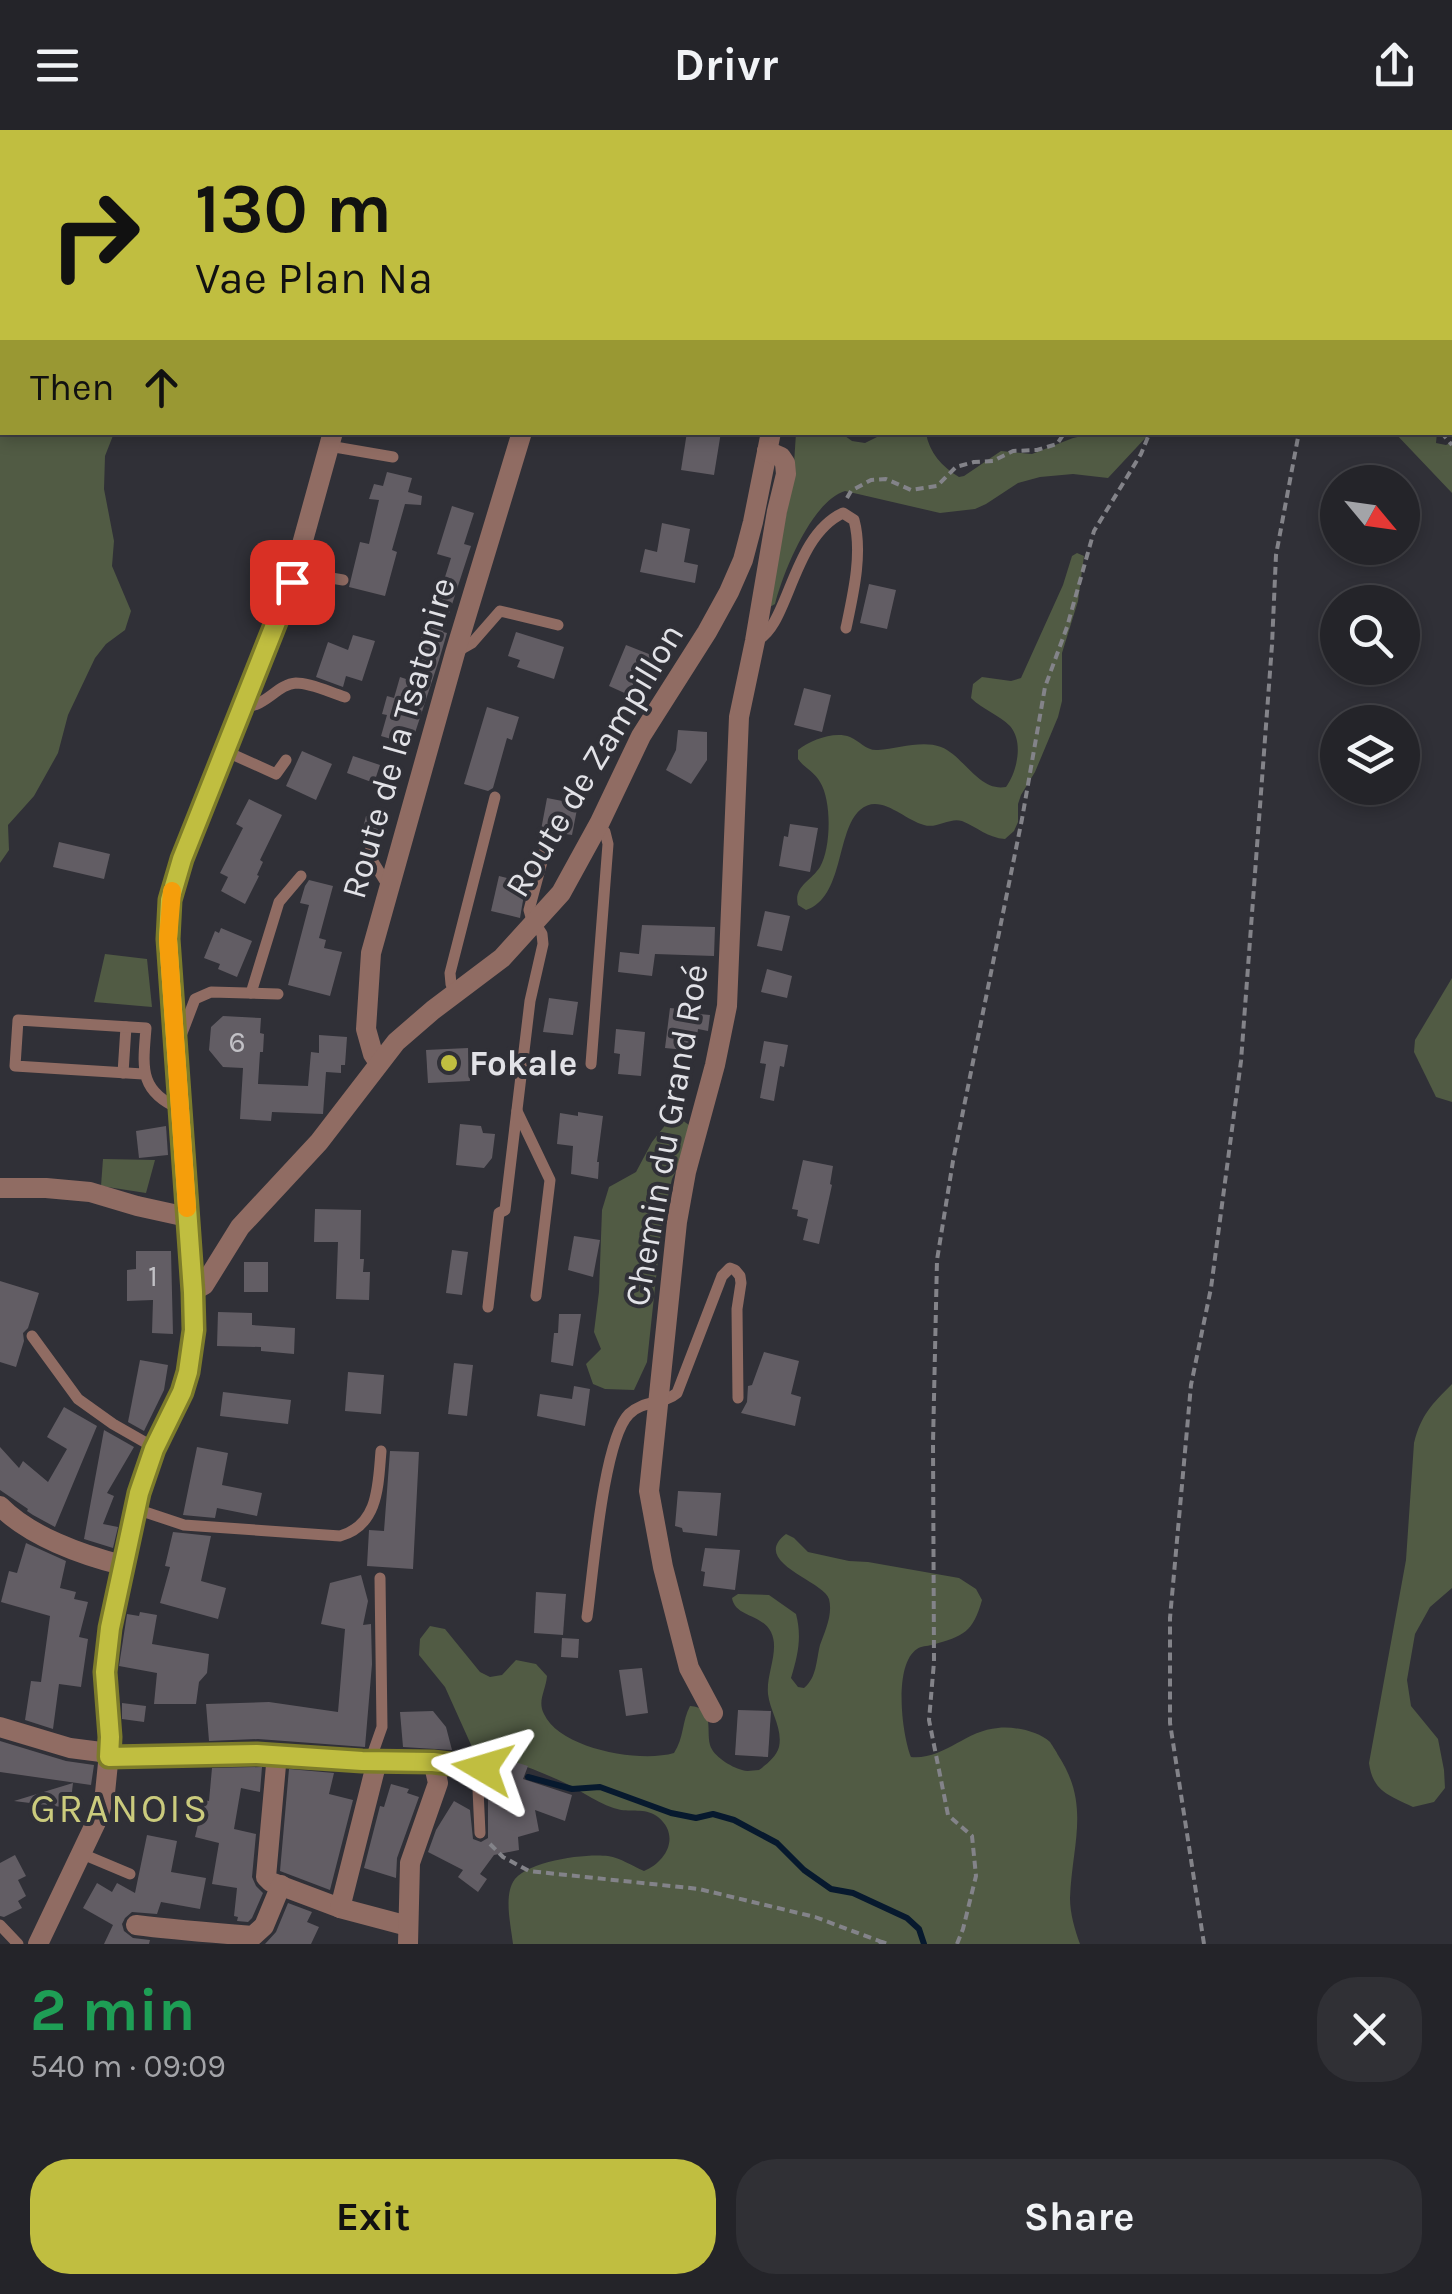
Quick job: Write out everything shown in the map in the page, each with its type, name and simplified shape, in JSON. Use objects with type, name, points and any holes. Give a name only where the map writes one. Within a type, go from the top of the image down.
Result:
[{"type":"street","name":"Route de la Tsatonire","points":[[379,1063],[372,1054],[366,1020],[371,953],[454,653],[521,435]]},
{"type":"street","points":[[38,1944],[104,1798],[109,1755],[105,1661],[122,1566],[155,1448],[182,1392],[194,1330],[168,939],[170,900],[182,859],[286,602],[331,439]]},
{"type":"street","name":"Chemin du Grand Roé","points":[[713,1713],[689,1668],[662,1567],[649,1491],[681,1198],[727,1006],[738,717],[786,474],[785,462],[769,442]]},
{"type":"street","name":"Route de Zampillon","points":[[193,1292],[204,1285],[240,1226],[330,1128],[403,1035],[502,958],[561,893],[641,736],[729,592],[754,522],[769,442]]},
{"type":"street","points":[[0,1188],[90,1192],[187,1217]]},
{"type":"street","points":[[0,1506],[22,1525],[122,1566]]},
{"type":"street","points":[[0,1727],[54,1744],[109,1755],[277,1754],[480,1767]]},
{"type":"street","points":[[277,1754],[265,1872],[268,1880],[408,1935],[410,1863],[438,1783],[433,1762]]},
{"type":"street","points":[[340,1908],[374,1761]]},
{"type":"street","points":[[136,1925],[253,1936],[264,1926],[281,1885]]},
{"type":"lane","points":[[331,439],[393,458]]},
{"type":"lane","points":[[755,641],[764,638],[772,628],[814,538],[839,514],[850,516],[856,530],[856,577],[846,628]]},
{"type":"lane","points":[[296,572],[344,580]]},
{"type":"lane","points":[[454,653],[472,643],[500,611],[558,625]]},
{"type":"lane","points":[[244,706],[254,708],[291,683],[346,698]]},
{"type":"lane","points":[[226,752],[276,774],[286,760]]},
{"type":"lane","points":[[455,994],[450,973],[495,797]]},
{"type":"lane","points":[[591,1064],[608,844],[605,832],[598,826]]},
{"type":"lane","points":[[488,1307],[499,1213],[505,1210],[530,1001],[543,944],[529,910],[548,839]]},
{"type":"lane","points":[[370,840],[372,860],[389,888]]},
{"type":"lane","points":[[251,993],[279,902],[300,876]]},
{"type":"lane","points":[[176,1050],[195,999],[211,992],[278,994]]},
{"type":"lane","points":[[143,1074],[15,1066],[18,1020],[146,1028],[143,1074],[163,1102],[180,1109]]},
{"type":"lane","points":[[124,1073],[126,1027]]},
{"type":"lane","points":[[518,1110],[550,1180],[536,1296]]},
{"type":"lane","points":[[587,1617],[606,1480],[618,1431],[634,1410],[674,1397],[682,1386],[722,1276],[730,1268],[740,1276],[741,1283],[737,1309],[738,1398]]},
{"type":"lane","points":[[32,1336],[78,1399],[155,1448]]},
{"type":"lane","points":[[136,1510],[184,1525],[340,1536],[352,1532],[368,1518],[377,1492],[380,1451]]},
{"type":"lane","points":[[374,1761],[382,1727],[380,1578]]},
{"type":"lane","points":[[480,1767],[480,1833]]},
{"type":"lane","points":[[80,1853],[130,1874]]},
{"type":"lane","points":[[0,1926],[18,1944]]},
{"type":"path","points":[[839,514],[851,492],[871,480],[886,478],[911,490],[937,486],[956,467],[993,461],[1013,451],[1037,450],[1057,444],[1063,435]]},
{"type":"path","points":[[956,1944],[976,1876],[972,1836],[948,1815],[929,1720],[934,1662],[937,1260],[1045,688],[1094,530],[1149,435]]},
{"type":"path","points":[[1204,1944],[1170,1722],[1170,1618],[1191,1384],[1211,1288],[1241,1061],[1276,555],[1299,435]]},
{"type":"path","points":[[480,1833],[502,1857],[529,1871],[698,1888],[815,1917],[883,1943]]},
{"type":"green space","points":[[0,435],[113,435],[105,456],[104,489],[114,541],[112,566],[131,611],[125,630],[95,658],[68,715],[58,753],[34,796],[8,825],[9,850],[0,863]]},
{"type":"green space","points":[[796,435],[844,435],[865,443],[881,435],[927,435],[937,458],[959,477],[1001,451],[1032,454],[1087,435],[1148,435],[1108,478],[1073,474],[1040,477],[1018,483],[975,509],[940,513],[845,491],[833,497],[810,523],[792,557],[775,604],[768,608],[793,479]]},
{"type":"green space","points":[[1397,435],[1437,435],[1436,443],[1452,442],[1452,493]]},
{"type":"green space","points":[[1072,556],[1084,556],[1078,601],[1062,653],[1062,701],[1035,772],[1021,795],[1014,831],[1005,839],[962,821],[924,825],[884,806],[868,805],[852,820],[827,892],[806,910],[798,905],[800,889],[824,859],[829,824],[824,790],[798,759],[798,750],[837,735],[850,737],[874,750],[933,745],[949,752],[988,784],[1006,787],[1016,765],[1017,740],[1010,726],[971,698],[973,684],[982,677],[1011,681],[1021,678]]},
{"type":"green space","points":[[105,954],[147,959],[152,1007],[94,1002]]},
{"type":"green space","points":[[1452,978],[1452,1102],[1436,1097],[1414,1052],[1415,1040]]},
{"type":"green space","points":[[674,1114],[693,1128],[672,1179],[662,1222],[647,1362],[634,1390],[605,1389],[593,1384],[586,1364],[601,1349],[594,1332],[602,1210],[609,1187],[636,1172],[652,1142]]},
{"type":"green space","points":[[103,1159],[155,1160],[146,1193],[101,1186]]},
{"type":"green space","points":[[1452,1384],[1452,1588],[1430,1607],[1415,1634],[1407,1680],[1411,1706],[1438,1739],[1445,1788],[1434,1802],[1413,1807],[1378,1787],[1369,1763],[1406,1560],[1414,1443],[1428,1410]]},
{"type":"green space","points":[[786,1534],[808,1552],[959,1578],[976,1589],[982,1600],[971,1626],[952,1639],[919,1648],[909,1657],[902,1684],[908,1747],[911,1757],[923,1757],[986,1730],[1004,1728],[1032,1732],[1050,1742],[1068,1773],[1077,1808],[1070,1898],[1080,1944],[513,1944],[509,1896],[519,1875],[556,1860],[598,1855],[617,1858],[644,1871],[664,1855],[669,1832],[654,1814],[614,1808],[546,1774],[472,1747],[445,1687],[419,1655],[420,1639],[430,1626],[445,1629],[480,1672],[490,1677],[502,1675],[516,1660],[536,1664],[547,1676],[542,1700],[544,1714],[566,1736],[583,1744],[642,1756],[674,1753],[690,1706],[706,1715],[710,1745],[719,1757],[742,1770],[759,1770],[779,1747],[768,1694],[773,1639],[767,1626],[738,1609],[732,1598],[738,1594],[769,1595],[796,1614],[798,1646],[791,1678],[804,1688],[814,1674],[830,1611],[824,1592],[782,1562],[776,1553],[777,1544]]},
{"type":"building","points":[[687,435],[721,435],[714,475],[681,470]]},
{"type":"building","points":[[387,472],[412,478],[408,492],[422,496],[421,505],[405,504],[385,596],[349,587],[360,542],[369,544],[379,500],[369,499],[374,484],[383,486]]},
{"type":"building","points":[[452,506],[474,513],[464,544],[471,546],[411,745],[381,736],[387,715],[382,714],[387,696],[394,698],[400,677],[412,681],[426,640],[421,638],[451,558],[437,554]]},
{"type":"building","points":[[662,523],[690,529],[684,562],[698,565],[695,583],[640,572],[645,549],[657,552]]},
{"type":"building","points":[[869,584],[896,590],[887,629],[860,623]]},
{"type":"building","points":[[516,632],[564,647],[554,679],[517,667],[520,660],[508,656]]},
{"type":"building","points":[[353,635],[375,641],[362,681],[346,676],[343,687],[316,677],[328,642],[348,650]]},
{"type":"building","points":[[626,645],[659,658],[647,687],[634,682],[629,695],[609,686]]},
{"type":"building","points":[[804,688],[831,695],[822,732],[794,725]]},
{"type":"building","points":[[487,707],[519,717],[512,740],[507,738],[493,788],[488,791],[464,784]]},
{"type":"building","points":[[678,730],[707,732],[707,760],[691,784],[666,770],[676,750]]},
{"type":"building","points":[[302,751],[332,764],[316,800],[286,786]]},
{"type":"building","points":[[353,756],[380,765],[374,783],[347,773]]},
{"type":"building","points":[[547,798],[578,804],[572,835],[541,830]]},
{"type":"building","points":[[249,799],[282,815],[260,860],[263,862],[259,876],[245,904],[221,891],[228,877],[220,873],[243,828],[236,824]]},
{"type":"building","points":[[366,816],[385,821],[381,838],[373,831],[362,833]]},
{"type":"building","points":[[790,824],[818,828],[810,872],[779,866]]},
{"type":"building","points":[[59,842],[110,854],[104,879],[53,867]]},
{"type":"building","points":[[499,876],[526,883],[520,918],[491,911]]},
{"type":"building","points":[[309,880],[333,886],[319,938],[326,940],[324,948],[342,952],[330,996],[288,985],[309,905],[300,903]]},
{"type":"building","points":[[765,911],[790,916],[782,951],[757,946]]},
{"type":"building","points":[[642,925],[715,927],[714,956],[655,954],[652,976],[618,972],[620,952],[639,954]]},
{"type":"building","points":[[221,928],[252,941],[237,977],[204,958],[215,931],[219,933]]},
{"type":"building","points":[[767,969],[792,976],[787,998],[761,992]]},
{"type":"building","points":[[549,998],[578,1002],[573,1035],[543,1032]]},
{"type":"building","points":[[670,1008],[710,1015],[708,1031],[698,1029],[695,1051],[665,1048]]},
{"type":"building","points":[[223,1016],[261,1018],[260,1033],[264,1034],[258,1084],[308,1086],[311,1052],[319,1053],[319,1035],[347,1037],[341,1073],[326,1072],[323,1114],[272,1112],[271,1121],[240,1119],[243,1068],[223,1067],[209,1050],[211,1027]]},
{"type":"building","points":[[616,1029],[645,1032],[641,1076],[618,1074],[620,1054],[614,1053]]},
{"type":"building","points":[[764,1041],[788,1045],[774,1101],[760,1098],[766,1064],[760,1063]]},
{"type":"building","points":[[468,1048],[470,1081],[428,1083],[426,1050]]},
{"type":"building","points":[[578,1112],[603,1116],[598,1179],[571,1174],[573,1146],[557,1144],[560,1113],[578,1116]]},
{"type":"building","points":[[460,1124],[481,1126],[483,1133],[495,1134],[492,1158],[484,1168],[456,1165]]},
{"type":"building","points":[[166,1126],[168,1155],[139,1158],[136,1131]]},
{"type":"building","points":[[803,1160],[833,1166],[819,1244],[803,1240],[808,1219],[797,1216],[798,1210],[792,1209]]},
{"type":"building","points":[[315,1209],[361,1210],[360,1259],[364,1259],[363,1272],[370,1272],[369,1300],[336,1299],[338,1242],[314,1242]]},
{"type":"building","points":[[574,1236],[600,1240],[593,1277],[568,1270]]},
{"type":"building","points":[[452,1250],[468,1252],[462,1295],[446,1293]]},
{"type":"building","points":[[136,1251],[171,1251],[173,1334],[152,1333],[153,1300],[127,1301],[127,1270],[136,1269]]},
{"type":"building","points":[[244,1262],[268,1262],[268,1292],[244,1292]]},
{"type":"building","points":[[0,1281],[39,1293],[23,1333],[16,1367],[0,1362]]},
{"type":"building","points":[[218,1312],[252,1313],[252,1325],[295,1328],[294,1354],[261,1351],[261,1347],[217,1346]]},
{"type":"building","points":[[559,1314],[581,1314],[573,1366],[551,1362]]},
{"type":"building","points":[[764,1352],[799,1361],[791,1394],[801,1397],[795,1426],[741,1413]]},
{"type":"building","points":[[140,1360],[168,1365],[164,1390],[144,1431],[128,1422]]},
{"type":"building","points":[[454,1363],[473,1365],[467,1416],[448,1414]]},
{"type":"building","points":[[348,1372],[384,1375],[381,1414],[345,1411]]},
{"type":"building","points":[[574,1386],[590,1389],[585,1426],[537,1416],[540,1394],[572,1399]]},
{"type":"building","points":[[223,1392],[291,1400],[288,1424],[220,1416]]},
{"type":"building","points":[[64,1407],[97,1426],[55,1527],[0,1490],[0,1447],[19,1468],[23,1461],[48,1482],[67,1449],[47,1437]]},
{"type":"building","points":[[104,1430],[134,1447],[107,1493],[114,1496],[103,1524],[118,1527],[113,1548],[84,1539]]},
{"type":"building","points":[[197,1447],[228,1453],[222,1485],[262,1493],[257,1516],[217,1508],[215,1518],[183,1515]]},
{"type":"building","points":[[390,1451],[419,1452],[413,1569],[367,1566],[369,1530],[384,1531]]},
{"type":"building","points":[[678,1491],[721,1493],[717,1536],[683,1532],[675,1526]]},
{"type":"building","points":[[173,1532],[211,1536],[201,1581],[226,1588],[218,1619],[160,1603],[170,1567],[165,1566]]},
{"type":"building","points":[[26,1543],[66,1561],[60,1588],[76,1592],[74,1599],[88,1602],[79,1637],[88,1639],[81,1687],[59,1684],[53,1729],[25,1720],[31,1681],[41,1682],[50,1616],[1,1602],[9,1571],[17,1573]]},
{"type":"building","points":[[705,1548],[740,1550],[735,1590],[703,1586]]},
{"type":"building","points":[[361,1575],[368,1601],[363,1625],[371,1624],[372,1664],[365,1747],[258,1739],[209,1741],[206,1704],[269,1702],[338,1712],[345,1629],[321,1624],[330,1583]]},
{"type":"building","points":[[536,1592],[566,1594],[563,1635],[534,1633]]},
{"type":"building","points":[[140,1612],[157,1615],[152,1644],[209,1654],[196,1704],[154,1704],[157,1673],[119,1666],[127,1614],[139,1616]]},
{"type":"building","points":[[562,1638],[579,1639],[578,1658],[561,1657]]},
{"type":"building","points":[[642,1668],[648,1713],[626,1716],[619,1670]]},
{"type":"building","points":[[122,1703],[146,1706],[144,1722],[122,1719]]},
{"type":"building","points":[[738,1710],[771,1711],[768,1757],[735,1755]]},
{"type":"building","points":[[433,1711],[446,1727],[452,1750],[403,1747],[400,1712]]},
{"type":"building","points":[[0,1741],[66,1761],[94,1765],[91,1785],[0,1772]]},
{"type":"building","points":[[502,1758],[528,1766],[523,1779],[572,1795],[565,1821],[535,1810],[539,1831],[518,1837],[519,1850],[494,1855],[480,1874],[487,1879],[478,1892],[458,1877],[463,1870],[428,1852],[454,1801],[470,1810],[473,1839],[481,1842],[488,1838],[488,1798]]},
{"type":"building","points":[[262,1767],[260,1792],[241,1788],[234,1829],[256,1834],[252,1877],[263,1893],[252,1918],[248,1922],[237,1921],[237,1888],[212,1884],[219,1843],[195,1837],[204,1800],[209,1801],[212,1768]]},
{"type":"building","points":[[289,1769],[334,1773],[329,1794],[353,1800],[330,1890],[280,1871]]},
{"type":"building","points":[[73,1783],[70,1808],[14,1801]]},
{"type":"building","points":[[391,1784],[409,1789],[407,1793],[419,1797],[397,1858],[396,1878],[364,1868],[380,1806],[384,1807]]},
{"type":"building","points":[[147,1835],[177,1841],[171,1872],[206,1878],[200,1909],[161,1902],[157,1914],[132,1912],[122,1924],[124,1931],[133,1938],[150,1940],[149,1944],[104,1944],[113,1925],[83,1908],[97,1883],[112,1892],[117,1883],[135,1893]]},
{"type":"building","points":[[15,1855],[26,1876],[18,1880],[26,1896],[18,1901],[22,1908],[4,1917],[0,1916],[0,1863]]},
{"type":"building","points":[[288,1903],[312,1912],[307,1922],[319,1927],[311,1944],[265,1944],[276,1932]]},
{"type":"waterway","points":[[528,1777],[572,1789],[600,1787],[671,1813],[696,1818],[713,1814],[734,1820],[777,1843],[804,1870],[831,1889],[853,1893],[907,1918],[919,1929],[924,1944]]},
{"type":"slow traffic","points":[[172,891],[168,939],[187,1208]]},
{"type":"place","name":"Fokale","points":[[449,1063]]},
{"type":"district","name":"GRANOIS","points":[[120,1808]]},
{"type":"route","points":[[292,582],[182,859],[170,900],[168,939],[193,1292],[193,1341],[182,1392],[159,1438],[139,1493],[122,1566],[105,1661],[109,1757],[257,1754],[483,1768]]}]
